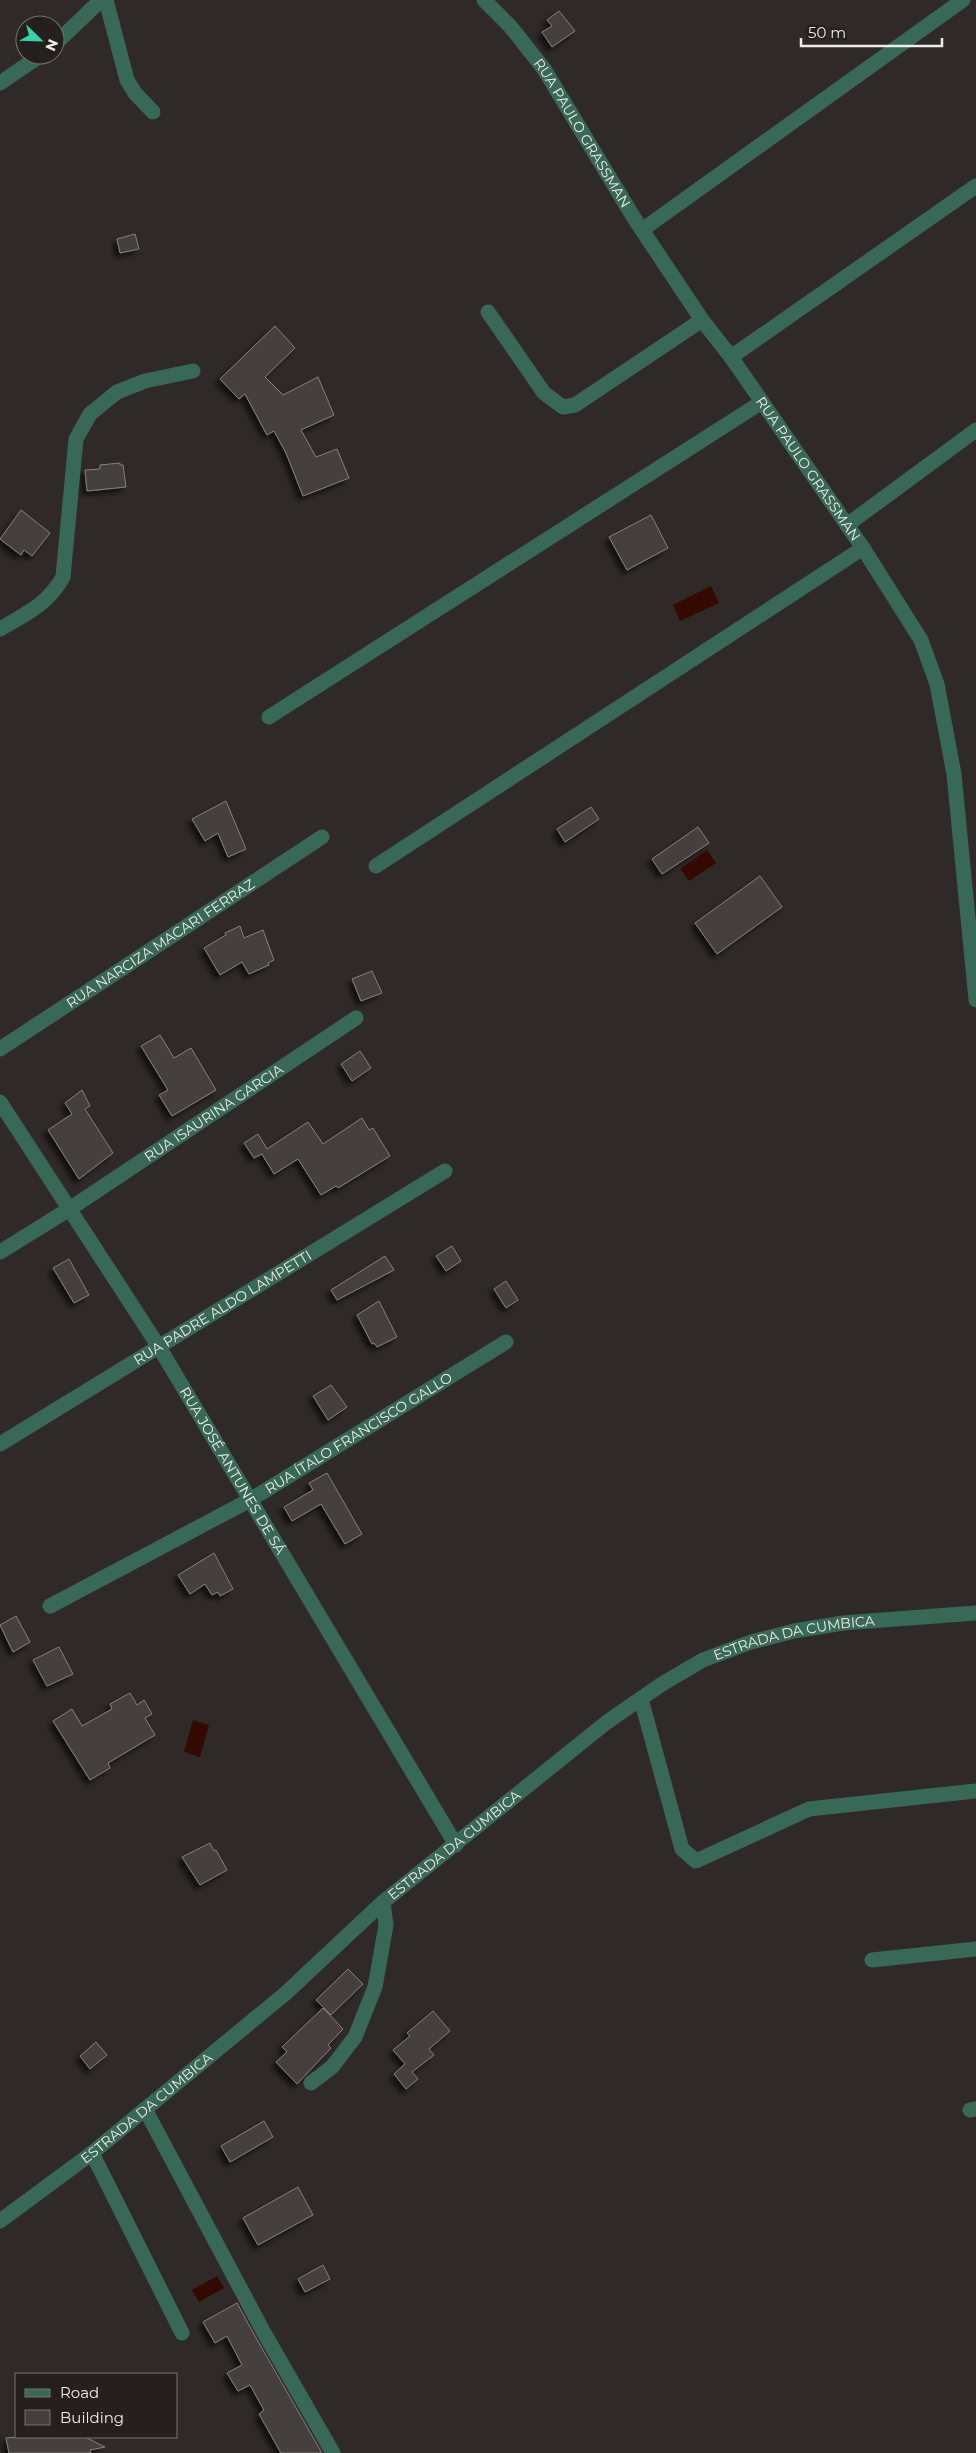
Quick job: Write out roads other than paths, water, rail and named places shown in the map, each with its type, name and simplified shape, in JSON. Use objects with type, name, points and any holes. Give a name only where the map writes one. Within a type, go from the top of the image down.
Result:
[{"type":"street","points":[[65,34],[101,0]]},
{"type":"street","points":[[106,0],[127,80],[153,112]]},
{"type":"street","name":"RUA PAULO GRASSMAN","points":[[484,0],[510,26],[544,69],[642,230],[702,320],[731,357],[863,548],[921,640],[937,684],[954,774],[976,1000]]},
{"type":"street","points":[[642,230],[963,0]]},
{"type":"street","points":[[0,83],[27,65]]},
{"type":"street","points":[[731,357],[976,186]]},
{"type":"street","points":[[488,312],[544,393],[563,407],[575,405],[702,320]]},
{"type":"street","points":[[0,629],[44,602],[55,591],[63,577],[76,439],[90,414],[117,392],[145,381],[194,371]]},
{"type":"street","points":[[269,717],[762,402]]},
{"type":"street","points":[[847,526],[976,430]]},
{"type":"street","points":[[376,866],[863,548]]},
{"type":"street","name":"RUA NARCIZA MACARI FERRAZ","points":[[0,1049],[322,837]]},
{"type":"street","name":"RUA ISAURINA GARCIA","points":[[0,1252],[71,1208],[356,1018]]},
{"type":"street","name":"RUA JOSÉ ANTUNES DE SÁ","points":[[0,1102],[71,1208],[159,1346],[456,1845]]},
{"type":"street","name":"RUA PADRE ALDO LAMPETTI","points":[[0,1444],[445,1171]]},
{"type":"street","name":"RUA ÍTALO FRANCISCO GALLO","points":[[50,1606],[250,1500],[506,1342]]},
{"type":"street","name":"ESTRADA DA CUMBICA","points":[[0,2221],[92,2153],[286,1993],[383,1902],[608,1722],[703,1660],[759,1640],[794,1631],[843,1623],[976,1613]]},
{"type":"street","points":[[641,1699],[682,1848],[696,1861],[809,1809],[976,1791]]},
{"type":"street","points":[[311,2083],[332,2067],[355,2037],[376,1987],[386,1926],[383,1902]]},
{"type":"street","points":[[872,1960],[976,1949]]},
{"type":"street","points":[[146,2108],[263,2331],[333,2453]]},
{"type":"street","points":[[92,2153],[182,2333]]}]
